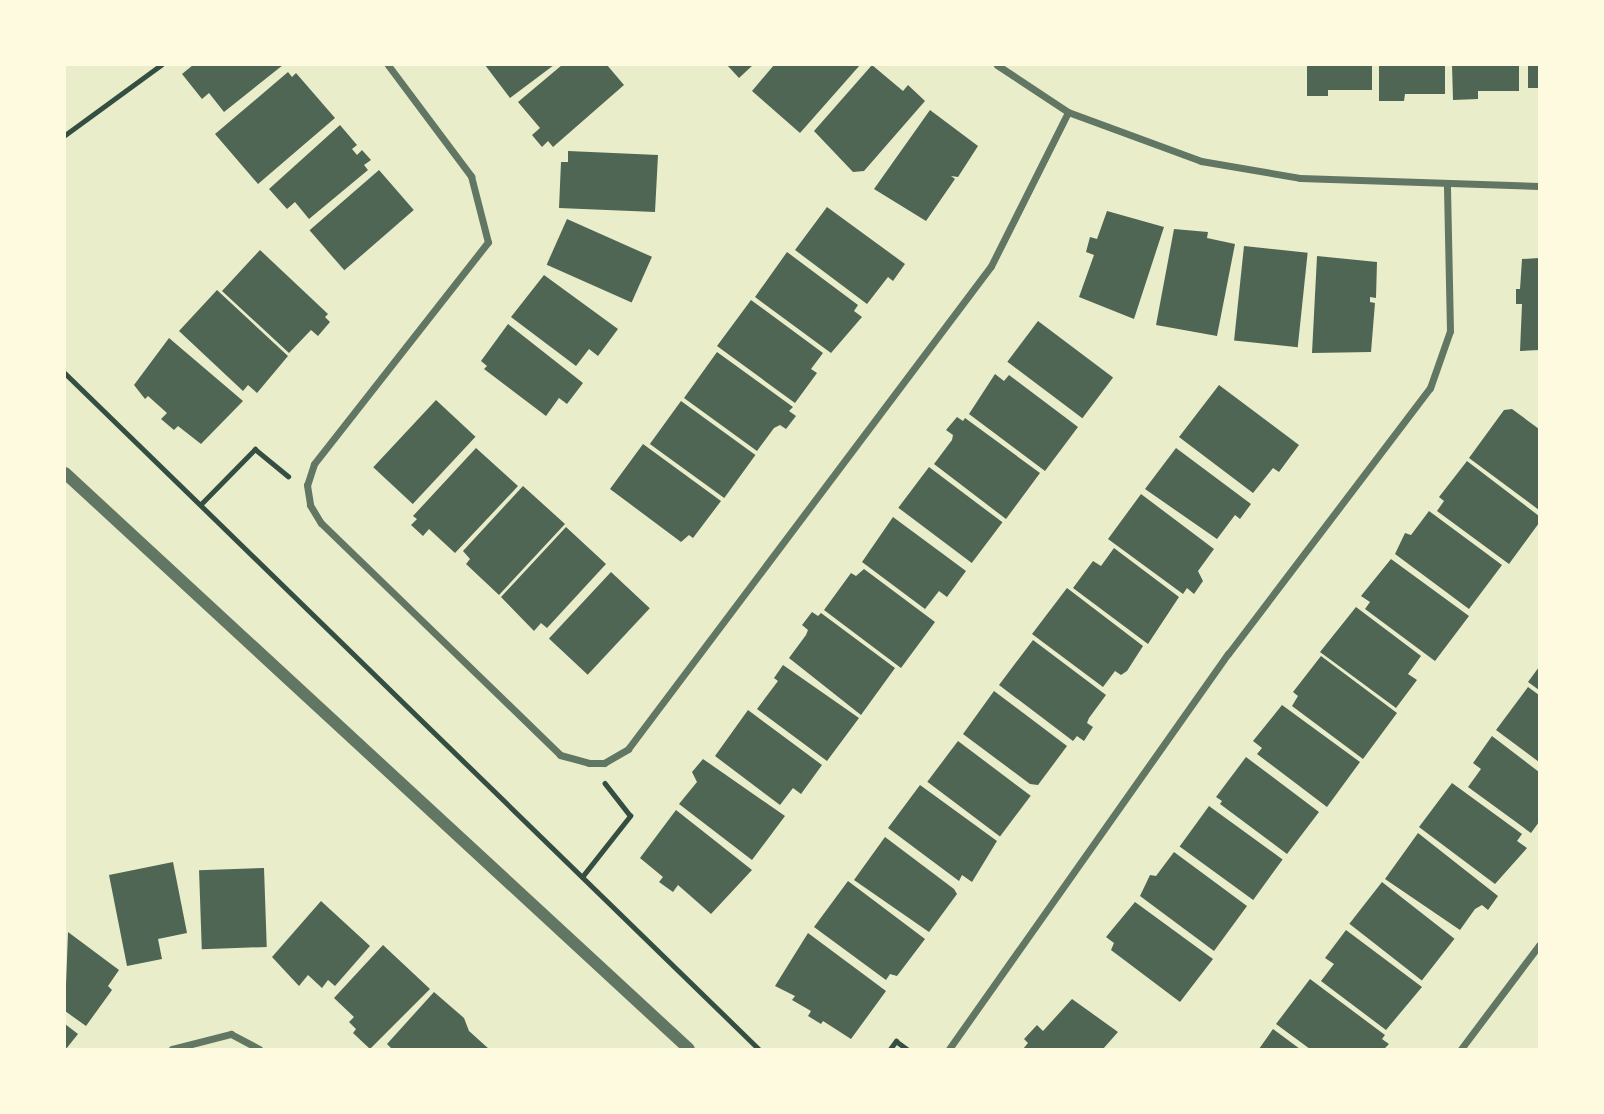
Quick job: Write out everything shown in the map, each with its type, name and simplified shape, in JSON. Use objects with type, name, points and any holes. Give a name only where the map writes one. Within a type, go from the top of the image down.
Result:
[{"type":"street","points":[[387,65],[471,176],[488,242],[320,455],[308,478],[307,492],[321,523],[560,755],[589,762],[604,763],[628,749],[991,266],[1068,112]]},
{"type":"street","points":[[998,65],[1068,112],[1201,161],[1300,178],[1539,186]]},
{"type":"street","points":[[949,1049],[1228,654],[1430,388],[1450,331],[1447,183]]},
{"type":"street","points":[[65,473],[689,1049]]},
{"type":"street","points":[[1461,1049],[1539,945]]},
{"type":"street","points":[[172,1049],[231,1034],[259,1049]]},
{"type":"path","points":[[65,135],[161,65]]},
{"type":"path","points":[[65,373],[759,1049]]},
{"type":"path","points":[[201,504],[255,449],[307,492]]},
{"type":"path","points":[[582,877],[630,817],[589,762]]},
{"type":"path","points":[[890,1049],[896,1041],[907,1049]]},
{"type":"building","points":[[193,65],[283,65],[224,112],[209,93],[202,99],[182,74]]},
{"type":"building","points":[[485,65],[554,65],[510,98]]},
{"type":"building","points":[[562,65],[607,65],[624,85],[553,147],[548,141],[542,147],[532,135],[540,128],[518,102]]},
{"type":"building","points":[[727,65],[753,65],[739,78]]},
{"type":"building","points":[[774,65],[860,65],[800,133],[752,91]]},
{"type":"building","points":[[872,65],[903,91],[908,85],[925,101],[864,171],[853,172],[814,131]]},
{"type":"building","points":[[1307,65],[1372,65],[1372,90],[1328,90],[1328,96],[1307,96]]},
{"type":"building","points":[[1379,65],[1445,65],[1445,94],[1405,94],[1404,101],[1379,101]]},
{"type":"building","points":[[1452,65],[1519,65],[1519,91],[1478,91],[1478,99],[1453,100]]},
{"type":"building","points":[[1528,65],[1539,65],[1539,88],[1528,88]]},
{"type":"building","points":[[288,72],[292,77],[296,73],[335,118],[258,184],[215,134]]},
{"type":"building","points":[[930,110],[978,146],[958,177],[951,176],[955,179],[926,221],[874,189]]},
{"type":"building","points":[[340,125],[357,145],[352,149],[357,155],[362,150],[371,160],[364,165],[368,170],[309,219],[295,202],[287,209],[269,189]]},
{"type":"building","points":[[568,151],[658,155],[655,212],[559,208],[561,162],[568,162]]},
{"type":"building","points":[[379,170],[414,210],[344,270],[310,230]]},
{"type":"building","points":[[827,207],[905,264],[893,281],[888,277],[867,304],[795,250]]},
{"type":"building","points":[[1107,211],[1164,227],[1134,319],[1079,297],[1094,255],[1086,252],[1090,237],[1097,239]]},
{"type":"building","points":[[567,219],[652,257],[632,303],[547,265]]},
{"type":"building","points":[[1174,229],[1208,232],[1207,238],[1235,244],[1217,336],[1156,325]]},
{"type":"building","points":[[1244,246],[1308,253],[1298,347],[1234,340]]},
{"type":"building","points":[[260,250],[328,314],[325,317],[330,322],[318,336],[311,330],[289,353],[222,291]]},
{"type":"building","points":[[787,252],[858,305],[854,311],[862,317],[831,353],[755,297]]},
{"type":"building","points":[[1317,256],[1377,262],[1376,298],[1370,297],[1370,302],[1375,303],[1371,352],[1312,353]]},
{"type":"building","points":[[1539,258],[1539,350],[1520,351],[1522,304],[1516,304],[1516,289],[1520,289],[1522,259]]},
{"type":"building","points":[[544,275],[618,329],[598,356],[589,349],[576,366],[511,317]]},
{"type":"building","points":[[217,290],[288,356],[257,393],[248,385],[243,391],[179,331]]},
{"type":"building","points":[[751,300],[823,353],[811,369],[817,373],[795,403],[717,346]]},
{"type":"building","points":[[1038,321],[1113,378],[1082,418],[1007,362]]},
{"type":"building","points":[[508,324],[583,383],[567,404],[559,398],[546,416],[484,369],[487,366],[481,361]]},
{"type":"building","points":[[169,338],[243,401],[201,444],[178,426],[174,430],[161,419],[167,413],[148,396],[145,399],[134,385]]},
{"type":"building","points":[[717,352],[793,407],[789,411],[796,416],[786,429],[780,425],[774,428],[757,451],[684,398]]},
{"type":"building","points":[[995,374],[1004,381],[1009,375],[1078,427],[1045,471],[969,414]]},
{"type":"building","points":[[1219,385],[1299,445],[1279,472],[1273,468],[1253,493],[1179,437]]},
{"type":"building","points":[[436,400],[475,437],[413,504],[373,467]]},
{"type":"building","points":[[681,401],[755,455],[724,498],[650,444]]},
{"type":"building","points":[[1512,409],[1539,429],[1539,510],[1469,458],[1504,410]]},
{"type":"building","points":[[957,417],[963,421],[965,418],[1040,473],[1006,519],[934,464],[952,440],[953,435],[946,430]]},
{"type":"building","points":[[643,444],[721,501],[693,538],[689,535],[681,542],[610,489]]},
{"type":"building","points":[[476,448],[518,486],[455,553],[429,529],[423,536],[411,525],[417,519],[413,516]]},
{"type":"building","points":[[1176,448],[1251,504],[1240,519],[1235,515],[1217,539],[1145,489]]},
{"type":"building","points":[[1467,461],[1539,516],[1539,523],[1509,564],[1437,511],[1444,501],[1439,497]]},
{"type":"building","points":[[929,467],[1002,522],[972,563],[898,508]]},
{"type":"building","points":[[523,486],[565,524],[499,595],[466,564],[470,559],[463,551]]},
{"type":"building","points":[[1141,494],[1214,549],[1198,571],[1203,581],[1194,594],[1187,588],[1183,594],[1108,539]]},
{"type":"building","points":[[1429,511],[1502,565],[1469,609],[1395,554],[1405,533],[1411,535]]},
{"type":"building","points":[[893,517],[966,571],[947,597],[939,591],[925,609],[862,562]]},
{"type":"building","points":[[566,527],[606,564],[547,628],[541,623],[534,631],[501,597]]},
{"type":"building","points":[[1114,548],[1179,597],[1148,644],[1073,588],[1093,561],[1101,566]]},
{"type":"building","points":[[1391,559],[1469,616],[1435,661],[1365,609],[1370,602],[1361,596]]},
{"type":"building","points":[[864,569],[935,622],[901,668],[824,610],[851,573],[856,576]]},
{"type":"building","points":[[611,572],[650,608],[588,675],[549,639]]},
{"type":"building","points":[[1067,588],[1143,646],[1127,671],[1121,675],[1115,671],[1103,687],[1032,634]]},
{"type":"building","points":[[1356,607],[1421,656],[1408,674],[1417,680],[1396,708],[1320,652]]},
{"type":"building","points":[[812,612],[818,616],[821,613],[895,668],[861,715],[789,658],[806,635],[808,630],[802,625]]},
{"type":"building","points":[[1033,640],[1106,695],[1089,718],[1087,723],[1093,727],[1084,741],[1077,736],[1073,741],[999,685]]},
{"type":"building","points":[[1321,656],[1397,713],[1363,759],[1292,706],[1298,696],[1293,692]]},
{"type":"building","points":[[783,665],[859,718],[827,761],[757,709],[778,681],[774,678]]},
{"type":"building","points":[[1539,667],[1539,690],[1528,682]]},
{"type":"building","points":[[1528,687],[1539,695],[1539,762],[1496,730]]},
{"type":"building","points":[[994,691],[1067,746],[1038,785],[1030,784],[963,734]]},
{"type":"building","points":[[1282,705],[1360,762],[1327,807],[1257,754],[1262,748],[1253,741]]},
{"type":"building","points":[[748,710],[822,765],[801,794],[793,788],[780,805],[715,756]]},
{"type":"building","points":[[1492,736],[1539,772],[1539,822],[1531,833],[1468,787],[1481,769],[1473,763]]},
{"type":"building","points":[[958,741],[1031,796],[1000,836],[927,782]]},
{"type":"building","points":[[1246,757],[1319,812],[1287,854],[1220,804],[1222,801],[1216,797]]},
{"type":"building","points":[[703,759],[785,816],[752,860],[679,804],[697,782],[692,772]]},
{"type":"building","points":[[1452,783],[1522,834],[1517,841],[1527,848],[1495,884],[1419,827]]},
{"type":"building","points":[[920,785],[997,841],[972,882],[962,875],[959,881],[888,828]]},
{"type":"building","points":[[1209,806],[1283,859],[1253,900],[1180,846]]},
{"type":"building","points":[[676,810],[752,870],[711,914],[678,885],[673,892],[659,882],[663,877],[640,858]]},
{"type":"building","points":[[1418,833],[1498,896],[1488,910],[1482,905],[1475,909],[1460,930],[1385,879]]},
{"type":"building","points":[[885,837],[957,894],[929,932],[854,880]]},
{"type":"building","points":[[1174,852],[1247,906],[1214,951],[1140,896],[1150,875],[1156,876]]},
{"type":"building","points":[[173,862],[187,933],[158,939],[162,959],[127,966],[109,875]]},
{"type":"building","points":[[264,868],[267,947],[202,949],[199,870]]},
{"type":"building","points":[[848,881],[925,939],[897,976],[890,974],[886,980],[814,927]]},
{"type":"building","points":[[1382,882],[1454,939],[1422,980],[1349,924]]},
{"type":"building","points":[[321,901],[370,946],[335,986],[328,980],[322,988],[308,975],[299,986],[272,957]]},
{"type":"building","points":[[1135,902],[1213,959],[1180,1002],[1111,950],[1114,943],[1106,937]]},
{"type":"building","points":[[1346,930],[1422,987],[1386,1030],[1321,981],[1334,964],[1325,958]]},
{"type":"building","points":[[68,932],[119,970],[108,986],[112,990],[86,1026],[65,1011]]},
{"type":"building","points":[[808,933],[886,991],[851,1039],[823,1021],[821,1024],[808,1016],[811,1011],[792,1000],[795,996],[775,986]]},
{"type":"building","points":[[383,945],[430,989],[370,1049],[353,1033],[356,1029],[349,1022],[354,1017],[334,998]]},
{"type":"building","points":[[1310,979],[1385,1035],[1382,1039],[1389,1044],[1384,1049],[1310,1049],[1276,1024]]},
{"type":"building","points":[[434,992],[464,1018],[469,1031],[489,1049],[392,1049],[387,1044]]},
{"type":"building","points":[[1072,999],[1118,1032],[1103,1049],[1023,1049],[1028,1043],[1024,1039],[1037,1025],[1043,1031]]},
{"type":"building","points":[[65,1024],[78,1034],[66,1049],[65,1049]]},
{"type":"building","points":[[1273,1029],[1300,1049],[1259,1049]]}]
